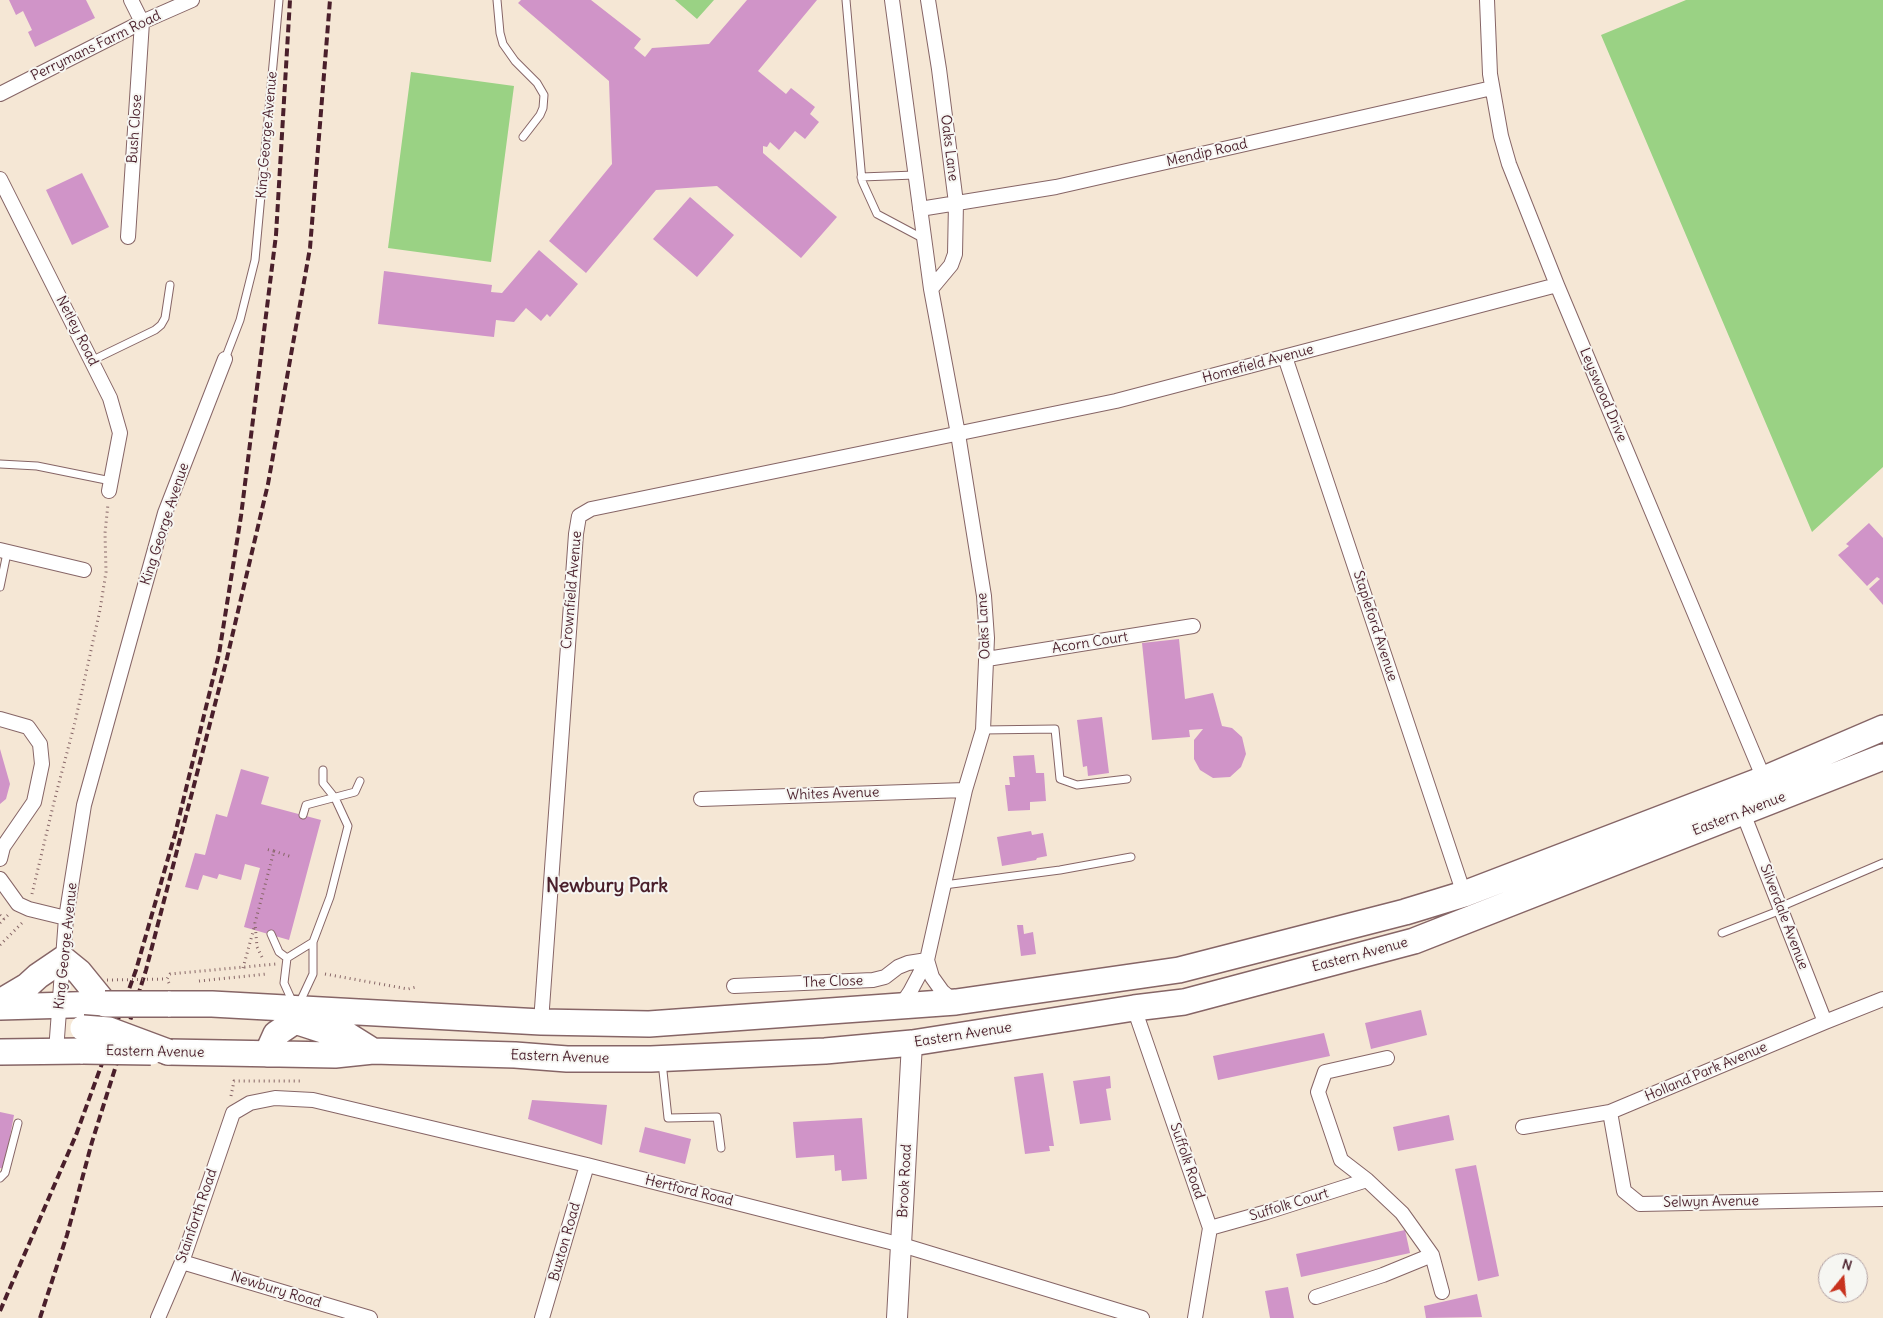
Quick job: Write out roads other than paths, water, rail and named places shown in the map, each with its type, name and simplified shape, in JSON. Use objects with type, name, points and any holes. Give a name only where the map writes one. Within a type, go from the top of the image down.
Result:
[{"type":"highway","name":"Eastern Avenue","points":[[0,1007],[60,1006],[106,992],[168,1004],[212,1004],[296,1015],[649,1024],[956,1002],[1179,970],[1396,915],[1464,894],[1764,779],[1883,728]]},
{"type":"highway","name":"Eastern Avenue","points":[[0,1052],[56,1051],[83,1040],[168,1052],[335,1055],[373,1052],[515,1055],[567,1059],[662,1059],[825,1051],[912,1043],[1134,1008],[1184,1002],[1414,941],[1883,757]]},
{"type":"highway","points":[[0,1002],[28,986],[63,959],[106,992]]},
{"type":"highway","points":[[60,1006],[83,1040]]},
{"type":"highway","points":[[267,1054],[276,1034],[296,1015],[329,1032],[341,1032],[373,1052]]},
{"type":"street","points":[[131,0],[142,22]]},
{"type":"street","name":"Perrymans Farm Road","points":[[0,94],[142,22],[192,0]]},
{"type":"street","name":"Oaks Lane","points":[[892,0],[931,289],[958,434],[984,596],[987,638],[983,730],[965,790],[927,960],[920,976],[900,1007]]},
{"type":"street","name":"Oaks Lane","points":[[928,0],[956,203],[955,254],[951,265],[931,289]]},
{"type":"street","name":"Leyswood Drive","points":[[1487,0],[1490,74],[1501,136],[1509,164],[1557,285],[1764,779]]},
{"type":"street","name":"Bush Close","points":[[128,236],[142,22]]},
{"type":"street","name":"Mendip Road","points":[[920,209],[1056,187],[1492,88]]},
{"type":"street","name":"Netley Road","points":[[0,180],[110,398],[120,434],[110,486]]},
{"type":"street","name":"Homefield Avenue","points":[[958,434],[1116,401],[1557,285]]},
{"type":"street","name":"Stapleford Avenue","points":[[1285,357],[1464,894]]},
{"type":"street","name":"King George Avenue","points":[[56,1051],[66,918],[84,805],[166,513],[225,359]]},
{"type":"street","name":"Crownfield Avenue","points":[[541,1022],[579,516],[591,509],[958,434]]},
{"type":"street","points":[[4,552],[84,570]]},
{"type":"street","name":"Acorn Court","points":[[987,658],[1193,626]]},
{"type":"street","points":[[0,719],[28,727],[40,744],[42,764],[34,802],[3,847],[0,859]]},
{"type":"street","name":"Whites Avenue","points":[[701,798],[965,790]]},
{"type":"street","name":"Silverdale Avenue","points":[[1743,812],[1825,1022]]},
{"type":"street","points":[[0,880],[18,904],[28,909],[66,918]]},
{"type":"street","points":[[927,960],[932,977],[942,991],[956,1002]]},
{"type":"street","name":"The Close","points":[[734,986],[873,980],[885,976],[908,963],[927,960]]},
{"type":"street","name":"Holland Park Avenue","points":[[1523,1127],[1610,1112],[1825,1022],[1883,1000]]},
{"type":"street","name":"Suffolk Road","points":[[1134,1008],[1210,1228],[1195,1318]]},
{"type":"street","name":"Brook Road","points":[[897,1318],[912,1043]]},
{"type":"street","points":[[1387,1058],[1325,1072],[1318,1092],[1341,1160],[1367,1180],[1402,1213],[1432,1255],[1442,1292]]},
{"type":"street","name":"Hertford Road","points":[[233,1113],[250,1103],[275,1098],[313,1100],[902,1245],[1142,1318]]},
{"type":"street","name":"Selwyn Avenue","points":[[1610,1112],[1624,1190],[1640,1204],[1883,1199]]},
{"type":"street","name":"Stainforth Road","points":[[158,1318],[182,1262],[233,1113]]},
{"type":"street","name":"Buxton Road","points":[[542,1318],[587,1166]]},
{"type":"street","name":"Suffolk Court","points":[[1210,1228],[1367,1180]]},
{"type":"street","points":[[1316,1297],[1383,1275],[1432,1255]]},
{"type":"street","name":"Newbury Road","points":[[182,1262],[370,1318]]},
{"type":"lane","name":"King George Avenue","points":[[225,359],[240,320],[255,260],[279,0]]},
{"type":"lane","points":[[497,0],[503,44],[514,61],[537,83],[544,95],[543,108],[540,115],[523,136]]},
{"type":"lane","points":[[846,0],[862,181],[877,214],[924,240]]},
{"type":"lane","points":[[861,176],[916,175]]},
{"type":"lane","points":[[91,361],[161,326],[165,318],[170,286]]},
{"type":"lane","points":[[0,464],[36,466],[110,486]]},
{"type":"lane","points":[[0,587],[4,552]]},
{"type":"lane","points":[[983,730],[1055,729],[1060,779],[1077,785],[1127,779]]},
{"type":"lane","points":[[296,1015],[313,974],[313,942],[330,897],[348,826],[335,798],[323,783],[323,770]]},
{"type":"lane","points":[[303,815],[306,805],[355,792],[360,780]]},
{"type":"lane","points":[[944,885],[1060,870],[1131,857]]},
{"type":"lane","points":[[1722,933],[1883,863]]},
{"type":"lane","points":[[271,934],[279,952],[287,958]]},
{"type":"lane","points":[[287,958],[313,942]]},
{"type":"lane","points":[[287,958],[284,983],[296,1015]]},
{"type":"lane","points":[[662,1059],[668,1118],[717,1117],[721,1148]]},
{"type":"lane","points":[[0,1178],[5,1172],[18,1123]]},
{"type":"railway","points":[[0,1311],[76,1135],[136,970],[175,834],[219,654],[241,516],[276,235],[290,0]]},
{"type":"railway","points":[[40,1318],[67,1235],[92,1142],[146,970],[227,658],[268,484],[310,248],[330,0]]},
{"type":"district","name":"Newbury Park","points":[[607,887]]}]
